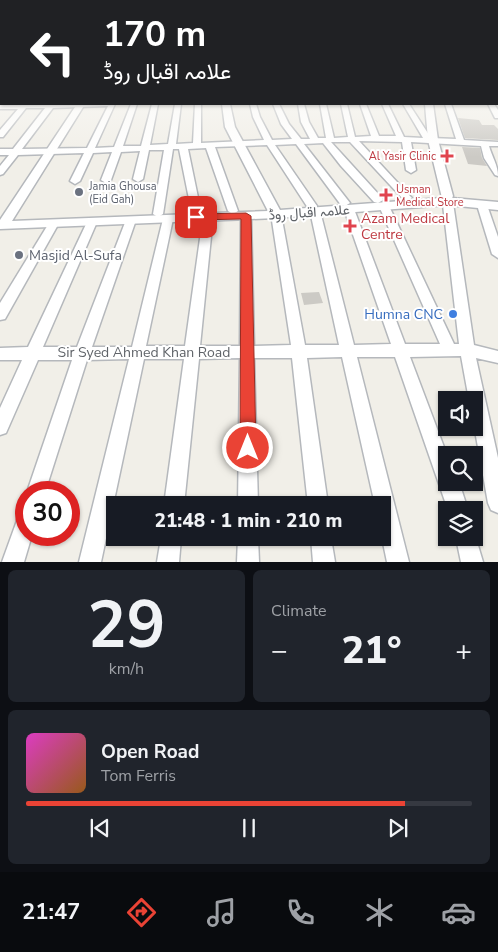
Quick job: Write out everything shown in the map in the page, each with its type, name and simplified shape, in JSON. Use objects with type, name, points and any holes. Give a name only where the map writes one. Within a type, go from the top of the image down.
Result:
[{"type":"street","points":[[0,105],[25,105]]},
{"type":"street","points":[[0,135],[25,105]]},
{"type":"street","points":[[0,172],[50,105]]},
{"type":"street","points":[[2,223],[79,105]]},
{"type":"street","points":[[75,181],[112,105]]},
{"type":"street","points":[[106,180],[134,105]]},
{"type":"street","points":[[138,179],[155,105]]},
{"type":"street","points":[[90,562],[138,352],[175,147],[178,105]]},
{"type":"street","points":[[197,146],[198,105]]},
{"type":"street","points":[[226,105],[230,127],[275,211],[299,351],[317,496]]},
{"type":"street","points":[[253,105],[256,116],[271,143],[314,209],[350,351],[398,562]]},
{"type":"street","points":[[276,105],[285,124],[347,206],[438,454]]},
{"type":"street","points":[[301,105],[305,122],[381,203],[450,351]]},
{"type":"street","points":[[323,105],[323,140]]},
{"type":"street","points":[[344,105],[352,139],[407,198]]},
{"type":"street","points":[[363,105],[376,138]]},
{"type":"street","points":[[386,105],[403,139],[412,170]]},
{"type":"street","points":[[407,105],[431,140]]},
{"type":"street","points":[[429,105],[431,140],[448,198],[466,350],[498,503]]},
{"type":"street","points":[[448,105],[461,142]]},
{"type":"street","points":[[492,105],[498,116]]},
{"type":"street","points":[[0,152],[50,152],[376,138],[498,144]]},
{"type":"street","points":[[484,143],[488,158],[498,172]]},
{"type":"street","points":[[210,146],[240,213],[247,352],[248,496]]},
{"type":"street","points":[[175,147],[202,215],[192,352],[175,496]]},
{"type":"street","name":"علامہ اقبال روڈ","points":[[381,203],[407,198],[498,200]]},
{"type":"street","name":"علامہ اقبال روڈ","points":[[2,223],[314,209],[448,198],[482,205],[498,206]]},
{"type":"street","points":[[482,205],[498,254]]},
{"type":"street","name":"علامہ اقبال روڈ","points":[[2,223],[92,222],[163,216]]},
{"type":"street","points":[[40,481],[82,353],[131,220]]},
{"type":"street","points":[[0,427],[92,222]]},
{"type":"street","points":[[0,315],[54,223]]},
{"type":"street","name":"Sir Syed Ahmed Khan Road","points":[[0,354],[466,350],[498,357]]},
{"type":"street","points":[[13,562],[18,546]]},
{"type":"street","points":[[168,562],[170,546]]},
{"type":"street","points":[[248,546],[248,562]]},
{"type":"street","points":[[322,546],[324,562]]},
{"type":"street","points":[[468,546],[472,562]]},
{"type":"building","points":[[458,118],[479,120],[482,125],[494,125],[498,129],[498,140],[465,138]]},
{"type":"building","points":[[462,147],[480,148],[482,158],[487,166],[468,164]]},
{"type":"building","points":[[319,292],[323,303],[304,305],[301,293]]},
{"type":"place","name":"Al Yasir Clinic","points":[[447,156]]},
{"type":"place","name":"Jamia Ghousa (Eid Gah)","points":[[79,192]]},
{"type":"place","name":"Usman Medical Store","points":[[386,195]]},
{"type":"place","name":"Azam Medical Centre","points":[[350,226]]},
{"type":"place","name":"Masjid Al-Sufa","points":[[19,255]]},
{"type":"place","name":"Humna CNC","points":[[453,314]]},
{"type":"route","points":[[196,217],[246,216],[248,448]]}]
